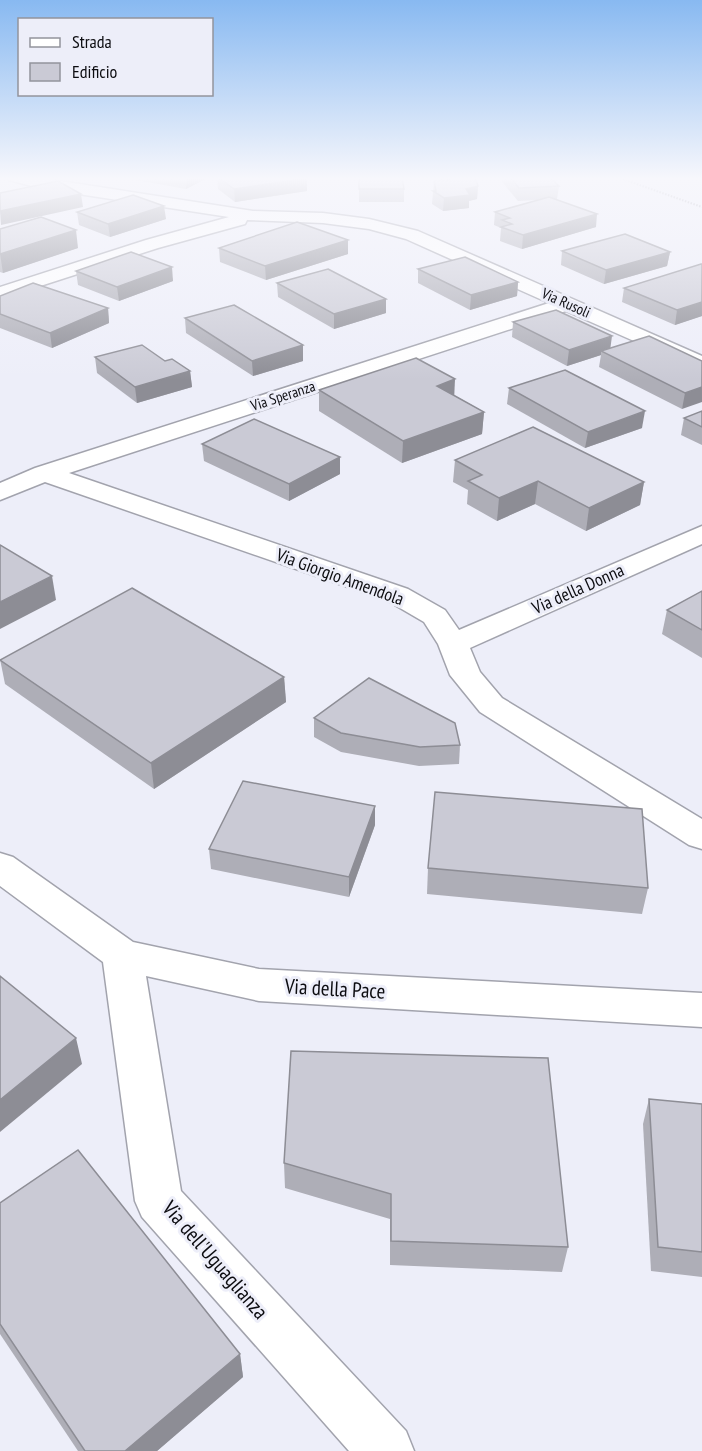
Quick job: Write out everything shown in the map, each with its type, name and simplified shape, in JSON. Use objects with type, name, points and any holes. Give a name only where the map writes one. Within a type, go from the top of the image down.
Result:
[{"type":"street","points":[[0,293],[147,245]]},
{"type":"street","name":"Via Rusoli","points":[[432,245],[702,364]]},
{"type":"street","name":"Via Speranza","points":[[0,492],[44,473],[568,304]]},
{"type":"street","name":"Via Giorgio Amendola","points":[[44,473],[398,595],[435,616],[453,644],[466,675],[491,705],[702,836]]},
{"type":"street","name":"Via della Donna","points":[[453,644],[702,534]]},
{"type":"street","name":"Via della Pace","points":[[0,867],[122,955],[259,985],[702,1010]]},
{"type":"street","name":"Via dell'Uguaglianza","points":[[122,955],[159,1201],[386,1451]]},
{"type":"building","points":[[0,245],[29,245],[0,254]]},
{"type":"building","points":[[229,245],[333,245],[265,266],[219,248]]},
{"type":"building","points":[[585,245],[652,245],[670,252],[606,270],[562,251]]},
{"type":"building","points":[[131,252],[172,267],[117,287],[76,271]]},
{"type":"building","points":[[465,257],[518,282],[471,295],[418,269]]},
{"type":"building","points":[[702,264],[702,302],[677,310],[624,288]]},
{"type":"building","points":[[328,269],[386,299],[334,314],[277,283]]},
{"type":"building","points":[[33,283],[108,308],[50,333],[0,314],[0,296]]},
{"type":"building","points":[[234,305],[303,345],[252,361],[185,318]]},
{"type":"building","points":[[556,310],[612,336],[569,350],[513,322]]},
{"type":"building","points":[[649,336],[702,361],[702,387],[685,393],[601,351]]},
{"type":"building","points":[[142,345],[165,361],[172,359],[190,371],[135,387],[95,357]]},
{"type":"building","points":[[416,358],[455,379],[437,386],[484,412],[403,441],[319,390]]},
{"type":"building","points":[[565,370],[645,411],[588,432],[509,388]]},
{"type":"building","points":[[702,411],[702,427],[684,418]]},
{"type":"building","points":[[254,419],[340,457],[289,484],[202,444]]},
{"type":"building","points":[[533,427],[644,482],[589,508],[538,481],[499,498],[468,481],[482,475],[455,460]]},
{"type":"building","points":[[0,545],[52,576],[0,602]]},
{"type":"building","points":[[132,588],[284,677],[151,763],[0,660]]},
{"type":"building","points":[[702,591],[702,630],[667,610]]},
{"type":"building","points":[[369,678],[455,723],[460,745],[420,747],[341,733],[314,718]]},
{"type":"building","points":[[243,781],[375,806],[349,877],[209,849]]},
{"type":"building","points":[[435,792],[642,809],[648,888],[428,868]]},
{"type":"building","points":[[0,976],[76,1038],[0,1100]]},
{"type":"building","points":[[291,1051],[548,1058],[568,1247],[391,1241],[391,1194],[284,1163]]},
{"type":"building","points":[[649,1099],[702,1104],[702,1252],[658,1247]]},
{"type":"building","points":[[78,1150],[240,1354],[125,1451],[85,1451],[0,1324],[0,1203]]}]
